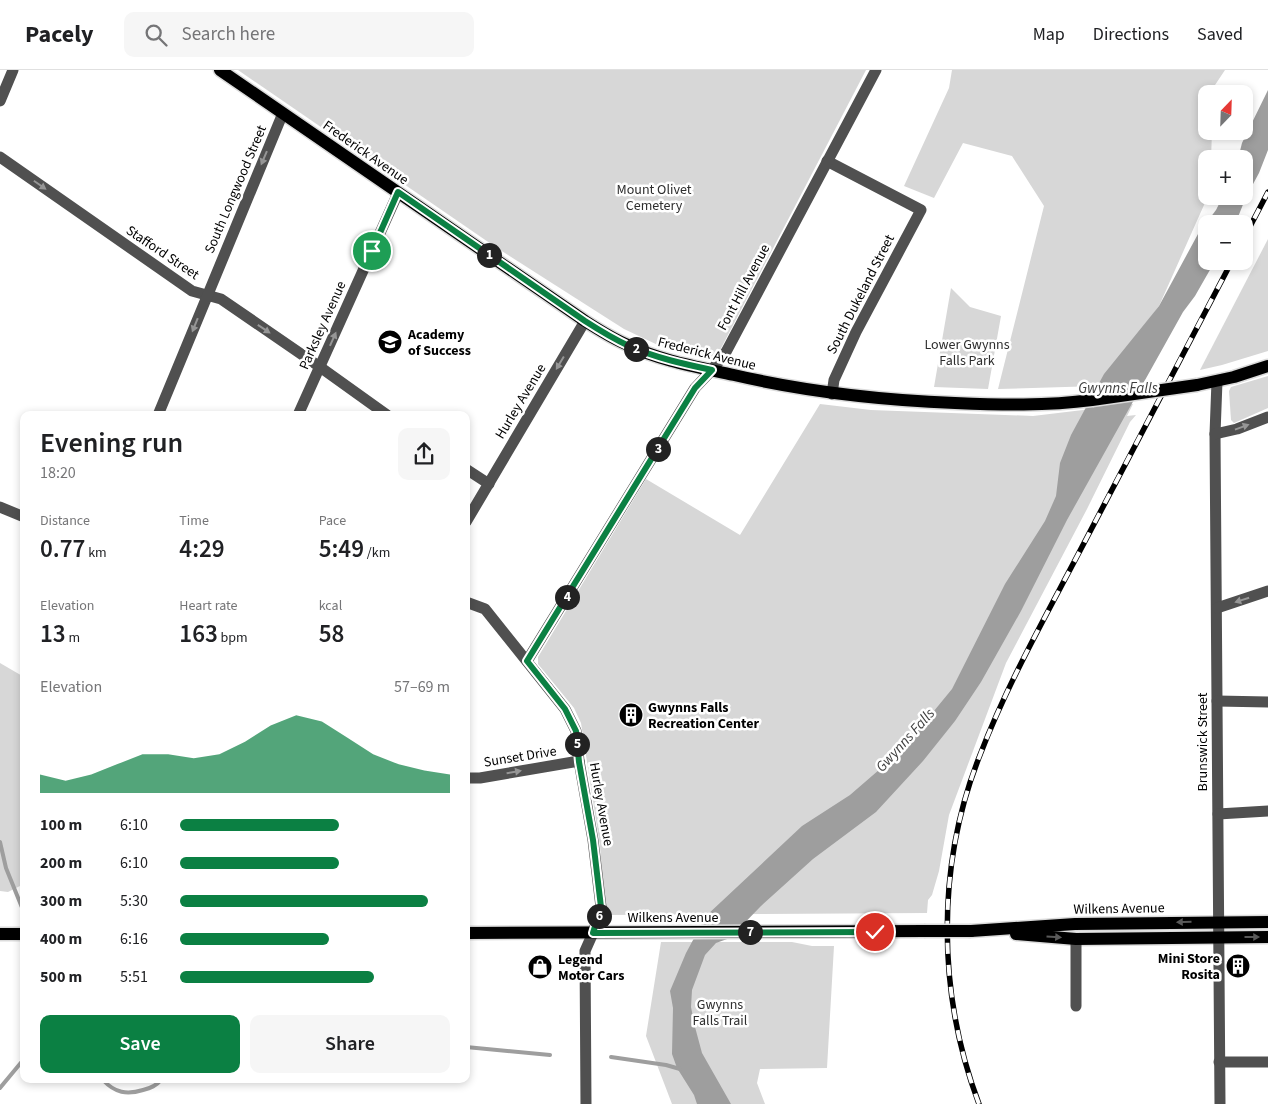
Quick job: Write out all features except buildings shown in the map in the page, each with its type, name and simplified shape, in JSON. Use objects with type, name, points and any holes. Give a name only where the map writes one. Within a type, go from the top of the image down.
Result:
[{"type":"main road","name":"Frederick Avenue","points":[[220,70],[585,321],[628,346],[653,356],[795,388],[832,394],[906,401],[1010,404],[1066,404],[1197,385],[1268,366]]},
{"type":"main road","name":"Wilkens Avenue","points":[[470,933],[971,931],[1075,924],[1268,922]]},
{"type":"main road","name":"Wilkens Avenue","points":[[971,931],[1076,939],[1268,937]]},
{"type":"main road","points":[[0,934],[20,934]]},
{"type":"street","points":[[0,101],[13,70]]},
{"type":"street","name":"Font Hill Avenue","points":[[527,661],[695,388],[726,352],[876,70]]},
{"type":"street","name":"South Longwood Street","points":[[160,411],[283,113]]},
{"type":"street","name":"Stafford Street","points":[[0,157],[192,291],[221,299],[381,411]]},
{"type":"street","name":"South Dukeland Street","points":[[827,161],[921,210],[856,332],[834,380],[832,394]]},
{"type":"street","name":"Parksley Avenue","points":[[300,411],[398,192]]},
{"type":"street","name":"Hurley Avenue","points":[[470,515],[585,321]]},
{"type":"street","name":"Brunswick Street","points":[[1217,381],[1215,434],[1220,1104]]},
{"type":"street","points":[[1215,434],[1237,429],[1268,417]]},
{"type":"street","points":[[470,472],[489,484]]},
{"type":"street","points":[[0,507],[20,515]]},
{"type":"street","points":[[1217,608],[1268,591]]},
{"type":"street","name":"Hurley Avenue","points":[[470,606],[485,609],[571,719],[576,731],[579,762],[593,840],[601,907],[593,933]]},
{"type":"street","points":[[1217,701],[1268,702]]},
{"type":"street","name":"Sunset Drive","points":[[470,778],[579,762]]},
{"type":"street","points":[[1218,814],[1268,812]]},
{"type":"street","points":[[586,1104],[585,951],[593,933]]},
{"type":"street","points":[[1076,939],[1076,1006]]},
{"type":"street","points":[[1219,1062],[1268,1062]]},
{"type":"green space","name":"Mount Olivet Cemetery","points":[[238,70],[866,70],[718,354],[711,357],[660,346],[624,329],[494,246]]},
{"type":"green space","points":[[952,70],[1225,70],[1215,85],[1198,85],[1198,140],[1212,140],[1211,150],[1198,150],[1198,205],[1204,205],[1159,306],[1098,386],[998,389],[1044,206],[1012,156],[963,143],[934,198],[904,186],[949,88]]},
{"type":"green space","points":[[1268,239],[1268,351],[1200,370],[1253,270]]},
{"type":"green space","name":"Lower Gwynns Falls Park","points":[[951,288],[970,307],[1001,316],[988,389],[934,387]]},
{"type":"green space","points":[[1268,376],[1268,408],[1234,423],[1231,420],[1229,391],[1231,387]]},
{"type":"green space","points":[[820,404],[871,410],[1033,416],[1133,404],[1127,416],[1136,415],[1130,422],[1087,509],[1006,663],[949,815],[939,871],[932,895],[928,900],[927,913],[608,915],[605,911],[600,846],[581,723],[574,708],[538,664],[538,657],[646,479],[740,535]]},
{"type":"green space","points":[[0,663],[20,675],[20,886],[8,892],[0,891]]},
{"type":"green space","name":"Gwynns Falls Trail","points":[[661,942],[792,942],[812,946],[834,946],[827,1068],[760,1069],[757,1083],[765,1104],[672,1104],[646,1036]]},
{"type":"water","name":"Gwynns Falls","points":[[1268,90],[1268,150],[1253,184],[1253,150],[1240,150],[1243,140],[1253,140],[1253,121]]},
{"type":"water","name":"Gwynns Falls","points":[[1218,205],[1243,205],[1239,215],[1212,215]]},
{"type":"water","name":"Gwynns Falls","points":[[1198,234],[1198,270],[1210,270],[1183,312],[1067,520],[1021,611],[981,682],[955,721],[923,761],[876,812],[813,859],[761,906],[730,938],[716,943],[705,955],[692,990],[691,1007],[702,1053],[731,1104],[697,1104],[694,1095],[677,1068],[672,1054],[673,1008],[670,991],[686,953],[706,916],[802,826],[850,795],[902,750],[952,689],[1005,584],[1045,521],[1056,496],[1060,463],[1071,435],[1104,374],[1159,306]]},
{"type":"waterway","points":[[0,842],[6,868],[20,903]]},
{"type":"waterway","points":[[470,1047],[550,1055]]},
{"type":"waterway","points":[[611,1057],[666,1065],[680,1069]]},
{"type":"waterway","points":[[0,1088],[20,1064]]},
{"type":"waterway","points":[[107,1083],[121,1092],[137,1092],[157,1083]]},
{"type":"railway","points":[[1253,221],[1268,192]]},
{"type":"railway","points":[[979,1104],[965,1062],[955,1018],[949,974],[947,929],[949,884],[955,840],[966,797],[980,755],[1015,675],[1227,270]]},
{"type":"place","name":"Academy of Success","points":[[390,342]]},
{"type":"place","name":"Gwynns Falls Recreation Center","points":[[631,715]]},
{"type":"place","name":"Mini Store Rosita","points":[[1238,966]]},
{"type":"place","name":"Legend Motor Cars","points":[[540,967]]},
{"type":"route","points":[[372,251],[398,192],[607,335],[653,356],[712,370],[695,388],[527,661],[565,709],[576,731],[579,762],[593,840],[601,907],[593,933],[875,932]]}]
